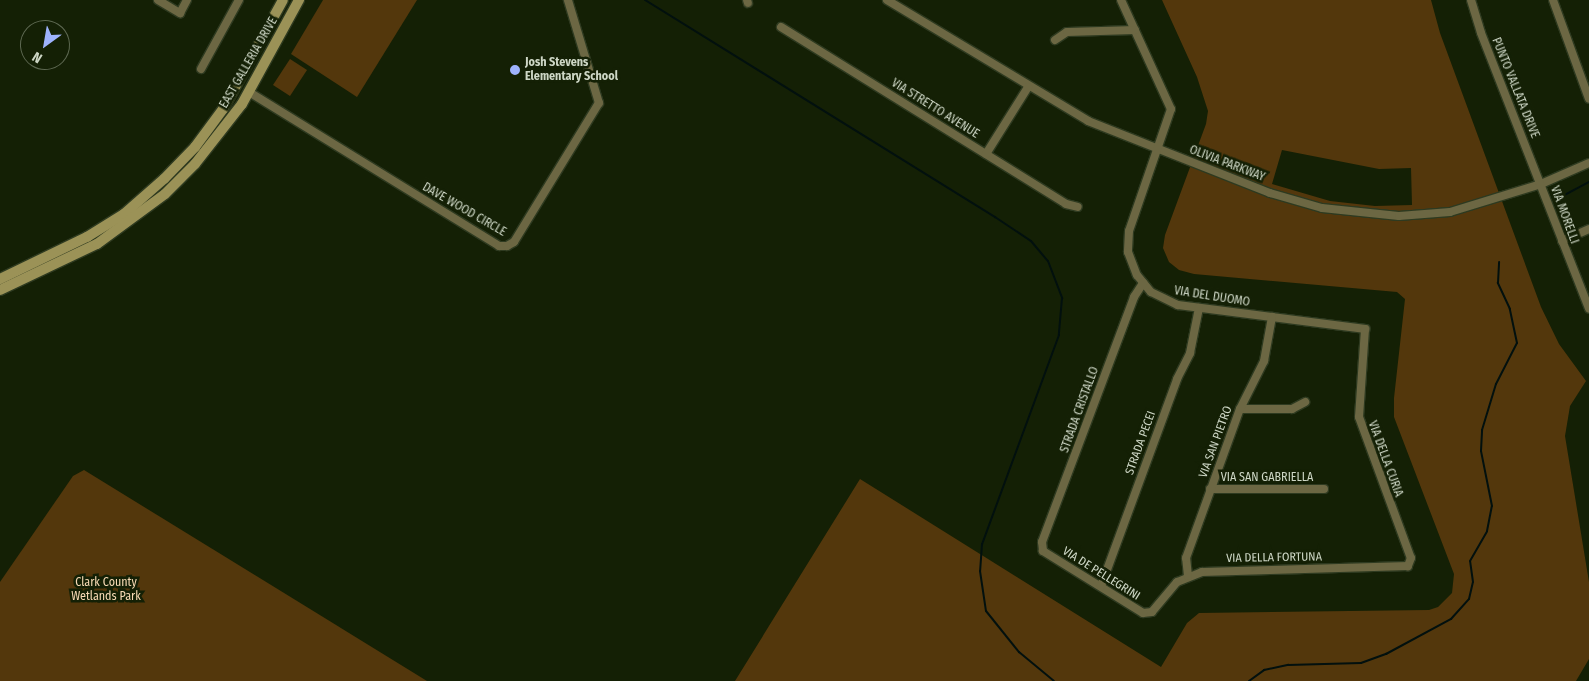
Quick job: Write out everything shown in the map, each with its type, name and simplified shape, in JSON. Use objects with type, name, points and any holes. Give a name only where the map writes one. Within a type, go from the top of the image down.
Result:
[{"type":"main road","name":"EAST GALLERIA DRIVE","points":[[0,279],[70,246],[124,214],[189,153],[222,109],[283,0]]},
{"type":"main road","name":"EAST GALLERIA DRIVE","points":[[0,290],[97,244],[133,220],[195,164],[249,92],[299,0]]},
{"type":"main road","points":[[222,109],[249,92]]},
{"type":"street","points":[[158,0],[180,13],[187,0]]},
{"type":"street","points":[[201,69],[239,0]]},
{"type":"street","name":"DAVE WOOD CIRCLE","points":[[249,92],[499,246],[507,246],[514,242],[599,103],[568,0]]},
{"type":"street","name":"OLIVIA PARKWAY","points":[[887,0],[1028,87],[1088,121],[1158,150],[1296,202],[1372,215],[1450,212],[1541,184],[1589,163]]},
{"type":"street","name":"VIA DEL DUOMO","points":[[1122,0],[1170,104],[1170,115],[1132,220],[1128,241],[1132,264],[1143,283],[1168,302],[1199,308],[1365,329]]},
{"type":"street","name":"PUNTO VALLATA DRIVE","points":[[1471,0],[1480,33],[1541,184]]},
{"type":"street","points":[[1553,0],[1589,99]]},
{"type":"street","name":"VIA STRETTO AVENUE","points":[[782,26],[1066,204],[1078,208]]},
{"type":"street","points":[[1055,40],[1067,32],[1136,30]]},
{"type":"street","points":[[986,154],[1028,87]]},
{"type":"street","name":"VIA MORELLI","points":[[1541,184],[1589,309]]},
{"type":"street","points":[[1562,241],[1589,229]]},
{"type":"street","name":"STRADA CRISTALLO","points":[[1040,546],[1134,298],[1143,283]]},
{"type":"street","name":"STRADA PECEI","points":[[1101,586],[1177,379],[1192,348],[1199,308]]},
{"type":"street","name":"VIA SAN PIETRO","points":[[1188,576],[1186,558],[1240,409],[1264,361],[1272,317]]},
{"type":"street","name":"VIA DELLA CURIA","points":[[1365,329],[1359,417],[1410,563]]},
{"type":"street","points":[[1240,409],[1292,409],[1305,402]]},
{"type":"street","name":"VIA SAN GABRIELLA","points":[[1210,489],[1324,489]]},
{"type":"street","name":"VIA DE PELLEGRINI","points":[[1040,546],[1143,613],[1152,612]]},
{"type":"street","name":"VIA DELLA FORTUNA","points":[[1152,612],[1168,590],[1188,576],[1214,570],[1403,568],[1410,563]]},
{"type":"green space","points":[[323,0],[417,0],[357,97],[291,54]]},
{"type":"green space","points":[[1162,0],[1431,0],[1440,33],[1541,307],[1559,344],[1586,381],[1570,406],[1565,436],[1589,582],[1589,659],[1576,681],[735,681],[860,479],[1161,667],[1187,623],[1199,613],[1429,610],[1438,607],[1452,593],[1454,574],[1394,417],[1394,398],[1405,299],[1397,292],[1194,274],[1179,270],[1169,262],[1163,248],[1165,235],[1206,124],[1208,111],[1197,77]],"holes":[[[1282,150],[1379,169],[1411,168],[1412,205],[1375,206],[1330,201],[1272,184]]]},
{"type":"green space","points":[[290,59],[307,70],[290,96],[273,85]]},
{"type":"green space","name":"Clark County Wetlands Park","points":[[84,470],[427,681],[0,681],[0,582],[73,476]]},
{"type":"waterway","points":[[645,0],[995,217],[1031,241],[1048,261],[1062,298],[1059,335],[982,544],[980,571],[986,611],[1019,652],[1054,681]]},
{"type":"waterway","points":[[1557,199],[1589,182]]},
{"type":"waterway","points":[[1249,681],[1264,670],[1288,665],[1361,663],[1386,654],[1451,619],[1469,599],[1473,582],[1470,561],[1487,531],[1492,506],[1481,451],[1482,430],[1496,384],[1517,343],[1510,309],[1498,283],[1499,262]]},
{"type":"place","name":"Josh Stevens Elementary School","points":[[515,70]]}]
